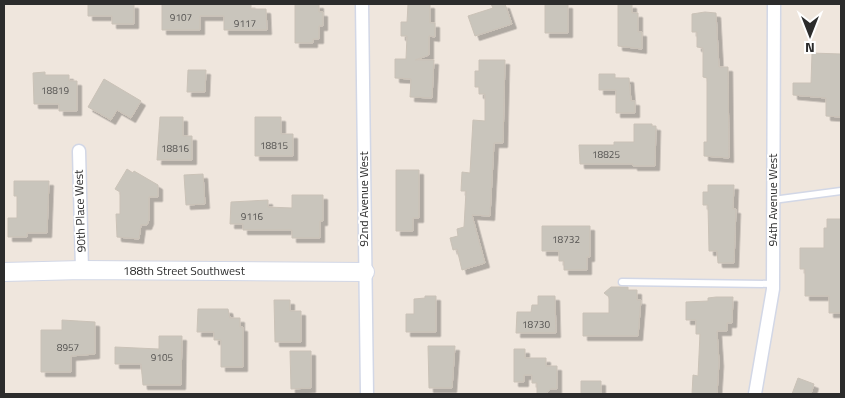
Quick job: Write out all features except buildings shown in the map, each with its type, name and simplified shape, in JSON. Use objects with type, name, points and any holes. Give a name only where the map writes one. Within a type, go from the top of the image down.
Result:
[{"type":"street","name":"92nd Avenue West","points":[[362,4],[366,394]]},
{"type":"street","name":"94th Avenue West","points":[[755,394],[773,284],[774,4]]},
{"type":"street","name":"90th Place West","points":[[79,151],[82,270]]},
{"type":"street","name":"188th Street Southwest","points":[[4,272],[82,270],[365,272]]},
{"type":"lane","points":[[773,200],[841,191]]},
{"type":"lane","points":[[622,282],[773,284]]}]
